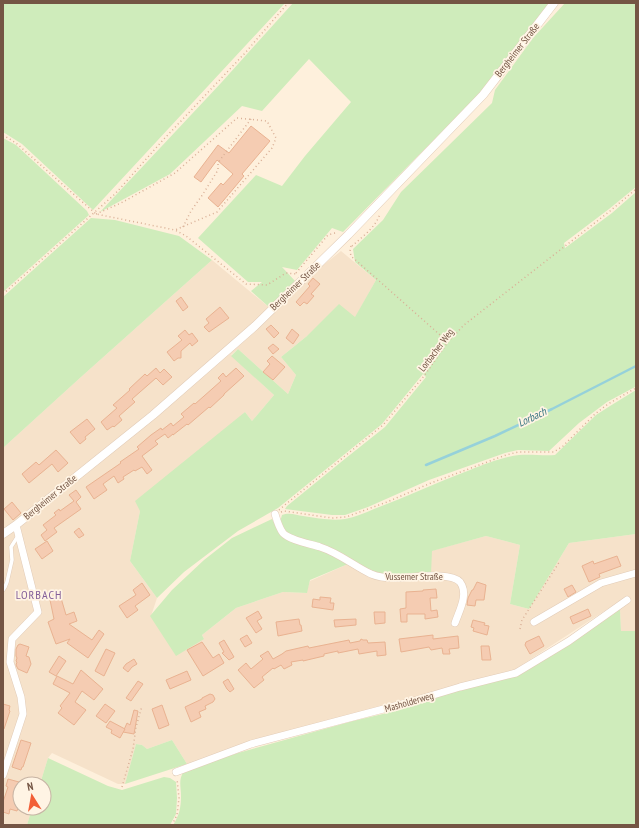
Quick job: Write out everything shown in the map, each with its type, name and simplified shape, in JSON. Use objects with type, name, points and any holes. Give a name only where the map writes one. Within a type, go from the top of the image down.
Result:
[{"type":"street","name":"Bergheimer Straße","points":[[3,534],[153,415],[255,326],[348,235],[483,95],[554,3]]},
{"type":"street","name":"Vussemer Straße","points":[[275,514],[277,523],[284,534],[293,539],[322,547],[372,574],[388,578],[432,576],[454,577],[463,587],[464,600],[455,623]]},
{"type":"street","points":[[3,775],[24,714],[21,697],[10,662],[12,639],[38,612],[16,525]]},
{"type":"street","points":[[534,622],[601,583],[636,573]]},
{"type":"street","name":"Masholderweg","points":[[176,772],[251,744],[516,673],[569,641],[626,600]]},
{"type":"lane","points":[[3,590],[7,582],[12,560],[12,547],[19,535]]},
{"type":"path","points":[[3,294],[95,214],[115,194],[245,53],[288,3]]},
{"type":"path","points":[[95,214],[121,203],[175,173],[237,118],[267,121],[276,138],[272,148],[217,212],[175,230]]},
{"type":"path","points":[[183,227],[191,211],[218,170],[218,163],[251,119]]},
{"type":"path","points":[[3,135],[16,143],[95,214],[175,230],[186,236],[246,284],[267,285],[286,273],[296,273],[304,278]]},
{"type":"path","name":"Lorbacher Weg","points":[[275,514],[384,425],[424,376],[448,342],[464,325],[636,189]]},
{"type":"path","points":[[296,273],[328,235],[335,233],[340,234]]},
{"type":"path","points":[[348,243],[352,246],[350,251],[351,256],[448,342]]},
{"type":"path","points":[[275,514],[284,511],[332,518],[346,517],[506,455],[518,452],[554,452],[595,414],[608,404],[636,388]]},
{"type":"path","points":[[520,629],[522,620],[560,561]]},
{"type":"path","points":[[122,787],[133,749],[136,727],[142,706]]},
{"type":"path","points":[[172,825],[177,815],[179,798],[176,772]]},
{"type":"shaded area","points":[[341,251],[376,280],[355,318],[307,336],[281,357],[296,375],[288,394],[238,349],[231,355],[274,395],[252,421],[245,412],[140,511],[130,561],[157,598],[151,616],[204,639],[202,635],[236,608],[283,592],[306,593],[310,581],[348,564],[431,574],[431,551],[486,536],[520,545],[510,604],[529,609],[569,543],[636,534],[636,631],[621,632],[620,609],[612,606],[514,670],[187,764],[172,740],[147,749],[142,745],[136,744],[125,784],[118,784],[52,753],[48,758],[42,776],[12,776],[12,816],[30,816],[27,825],[8,825],[3,823],[3,448],[212,260],[270,308]]},
{"type":"green space","points":[[3,3],[285,3],[93,210],[22,144],[3,132]]},
{"type":"green space","points":[[293,3],[552,3],[481,92],[343,232],[332,228],[297,270],[282,267],[296,282],[270,308],[251,291],[262,282],[248,282],[198,238],[256,175],[282,186],[305,156],[351,102],[309,59],[262,111],[242,106],[170,174],[100,212],[221,83]]},
{"type":"green space","points":[[565,3],[636,3],[636,187],[564,243],[565,248],[612,213],[636,192],[636,388],[635,387],[607,402],[579,423],[549,451],[518,450],[505,453],[429,480],[368,507],[345,515],[332,515],[285,509],[385,427],[426,377],[423,374],[382,424],[278,508],[238,531],[184,572],[157,598],[130,561],[140,511],[135,501],[245,412],[252,421],[274,395],[231,356],[238,349],[288,394],[296,375],[281,357],[307,336],[339,304],[355,317],[376,280],[355,262],[353,249],[383,220],[401,192],[492,103],[495,90],[533,38]]},
{"type":"green space","points":[[3,138],[16,145],[87,211],[89,215],[3,292]]},
{"type":"green space","points":[[91,218],[115,220],[179,236],[212,260],[3,448],[3,297]]},
{"type":"green space","points":[[636,390],[636,534],[569,543],[529,609],[510,604],[520,545],[486,536],[432,551],[431,574],[403,577],[372,573],[285,533],[280,522],[282,515],[287,514],[340,520],[349,518],[360,515],[500,459],[519,455],[555,455],[596,415]]},
{"type":"green space","points":[[272,519],[282,536],[322,549],[348,564],[310,580],[307,593],[283,592],[236,608],[202,635],[204,639],[176,656],[150,616],[172,590],[204,560],[232,538]]},
{"type":"green space","points":[[620,609],[621,631],[636,631],[636,825],[173,825],[180,808],[180,780],[184,771],[238,753],[387,713],[449,692],[508,678],[531,668]]},
{"type":"green space","points":[[172,740],[187,764],[125,784],[136,744],[142,745],[147,749]]},
{"type":"green space","points":[[48,758],[108,786],[122,790],[164,777],[170,778],[176,782],[176,814],[170,825],[27,825],[30,816],[52,816],[52,776],[42,776]]},
{"type":"building","points":[[251,126],[270,141],[242,174],[244,176],[218,207],[208,198],[221,183],[223,185],[233,174],[217,160],[201,182],[194,177],[218,145],[229,153]]},
{"type":"building","points":[[313,278],[320,284],[311,294],[314,296],[307,304],[304,302],[300,306],[296,302],[310,286],[308,284]]},
{"type":"building","points":[[181,297],[188,307],[183,311],[176,301]]},
{"type":"building","points":[[220,307],[229,318],[209,332],[204,327],[209,323],[206,319]]},
{"type":"building","points":[[271,325],[279,333],[274,338],[266,329]]},
{"type":"building","points":[[292,329],[299,335],[293,344],[286,338]]},
{"type":"building","points":[[185,330],[189,335],[192,333],[198,341],[192,346],[190,343],[181,351],[181,358],[174,361],[167,352],[182,340],[178,336]]},
{"type":"building","points":[[273,344],[279,349],[273,354],[268,348]]},
{"type":"building","points":[[272,356],[285,367],[273,380],[263,372],[270,364],[267,361]]},
{"type":"building","points":[[156,368],[160,373],[164,369],[172,377],[163,385],[156,378],[132,399],[135,402],[119,416],[122,420],[114,427],[113,426],[107,430],[101,422],[117,408],[113,405],[145,374],[147,376]]},
{"type":"building","points":[[236,368],[244,376],[224,395],[210,408],[209,407],[188,425],[187,424],[173,435],[168,438],[165,434],[155,441],[158,444],[142,456],[152,470],[147,474],[142,467],[135,471],[134,470],[123,477],[124,479],[118,483],[114,476],[103,484],[107,490],[94,499],[86,487],[139,449],[137,447],[151,435],[161,428],[162,430],[171,423],[173,426],[184,417],[181,414],[221,381],[218,378],[223,373],[226,377]]},
{"type":"building","points":[[87,419],[95,429],[85,437],[86,439],[80,444],[70,432]]},
{"type":"building","points":[[56,450],[68,463],[58,472],[52,464],[29,483],[22,474],[36,462],[39,465]]},
{"type":"building","points":[[76,490],[81,497],[76,502],[81,509],[54,528],[57,532],[45,541],[41,535],[47,530],[43,525],[56,515],[54,513],[59,509],[60,511],[74,501],[69,495]]},
{"type":"building","points":[[12,502],[21,513],[13,520],[4,509]]},
{"type":"building","points":[[79,528],[84,535],[79,538],[74,532]]},
{"type":"building","points":[[47,541],[53,551],[42,559],[35,549]]},
{"type":"building","points":[[617,556],[621,566],[599,574],[600,577],[589,582],[582,566],[593,561],[594,564]]},
{"type":"building","points":[[477,582],[486,585],[484,600],[476,600],[475,606],[467,605],[468,598]]},
{"type":"building","points":[[142,583],[150,595],[135,606],[138,610],[127,618],[119,606],[136,595],[133,590]]},
{"type":"building","points":[[572,585],[576,592],[568,597],[564,589]]},
{"type":"building","points":[[436,589],[437,598],[430,598],[431,611],[437,610],[438,617],[425,619],[425,614],[407,614],[407,622],[401,622],[400,609],[406,608],[406,592]]},
{"type":"building","points":[[320,597],[331,598],[330,603],[334,603],[333,610],[312,607],[313,599],[320,600]]},
{"type":"building","points":[[61,598],[66,615],[74,612],[77,621],[69,624],[92,640],[99,630],[104,634],[88,658],[67,643],[70,639],[56,644],[48,622],[54,619],[50,600]]},
{"type":"building","points":[[588,609],[591,616],[573,624],[570,617]]},
{"type":"building","points":[[258,611],[262,618],[257,621],[262,629],[256,633],[246,618]]},
{"type":"building","points":[[374,612],[385,612],[385,623],[375,624]]},
{"type":"building","points":[[299,619],[302,631],[278,636],[276,622]]},
{"type":"building","points":[[356,619],[356,625],[335,627],[334,620]]},
{"type":"building","points":[[473,620],[485,623],[484,625],[489,626],[487,635],[473,631],[474,628],[471,627]]},
{"type":"building","points":[[247,635],[252,643],[245,647],[240,639]]},
{"type":"building","points":[[433,635],[433,639],[458,636],[459,648],[449,649],[450,654],[443,654],[442,648],[431,650],[429,647],[401,652],[399,639]]},
{"type":"building","points":[[539,636],[544,646],[530,654],[525,645],[526,642]]},
{"type":"building","points":[[361,639],[367,640],[368,643],[385,642],[386,655],[377,656],[377,651],[359,654],[358,649],[338,653],[338,651],[303,661],[291,662],[292,665],[284,669],[281,665],[274,669],[273,668],[262,677],[264,680],[254,688],[238,670],[246,663],[251,669],[263,659],[260,656],[268,651],[273,659],[286,651],[308,646],[309,648],[349,640],[350,643],[360,641]]},
{"type":"building","points":[[224,640],[234,657],[229,660],[222,653],[224,652],[219,643]]},
{"type":"building","points":[[202,642],[213,658],[219,654],[224,663],[203,676],[187,650]]},
{"type":"building","points":[[20,644],[29,647],[26,656],[29,657],[31,664],[27,673],[18,669],[16,665],[16,649]]},
{"type":"building","points":[[481,646],[489,646],[491,660],[482,660]]},
{"type":"building","points":[[106,649],[115,653],[104,676],[95,671]]},
{"type":"building","points":[[59,656],[66,661],[56,676],[49,672]]},
{"type":"building","points":[[134,659],[137,664],[128,672],[123,668]]},
{"type":"building","points":[[81,670],[103,689],[94,700],[82,691],[75,702],[86,710],[74,725],[58,713],[62,708],[60,706],[70,693],[53,684],[57,676],[73,684]]},
{"type":"building","points":[[187,671],[191,680],[170,689],[166,680]]},
{"type":"building","points":[[228,679],[234,689],[230,692],[223,682]]},
{"type":"building","points":[[138,681],[143,684],[131,701],[126,698]]},
{"type":"building","points":[[210,694],[213,695],[215,699],[213,702],[205,706],[206,709],[199,712],[201,717],[191,722],[185,707]]},
{"type":"building","points":[[3,704],[10,706],[10,711],[4,729],[3,729]]},
{"type":"building","points":[[105,704],[115,711],[106,723],[96,716]]},
{"type":"building","points":[[162,705],[169,725],[159,729],[152,709]]},
{"type":"building","points":[[134,710],[138,711],[134,734],[123,732],[127,723],[130,725]]},
{"type":"building","points":[[110,721],[125,729],[120,738],[111,733],[112,730],[106,727]]},
{"type":"building","points":[[21,740],[31,743],[21,770],[12,767]]},
{"type":"building","points":[[8,779],[12,780],[12,810],[10,809],[9,814],[3,812],[3,802],[8,787],[6,786]]},
{"type":"waterway","name":"Lorbach","points":[[426,465],[495,436],[636,366]]},
{"type":"district","name":"LORBACH","points":[[39,594]]}]
